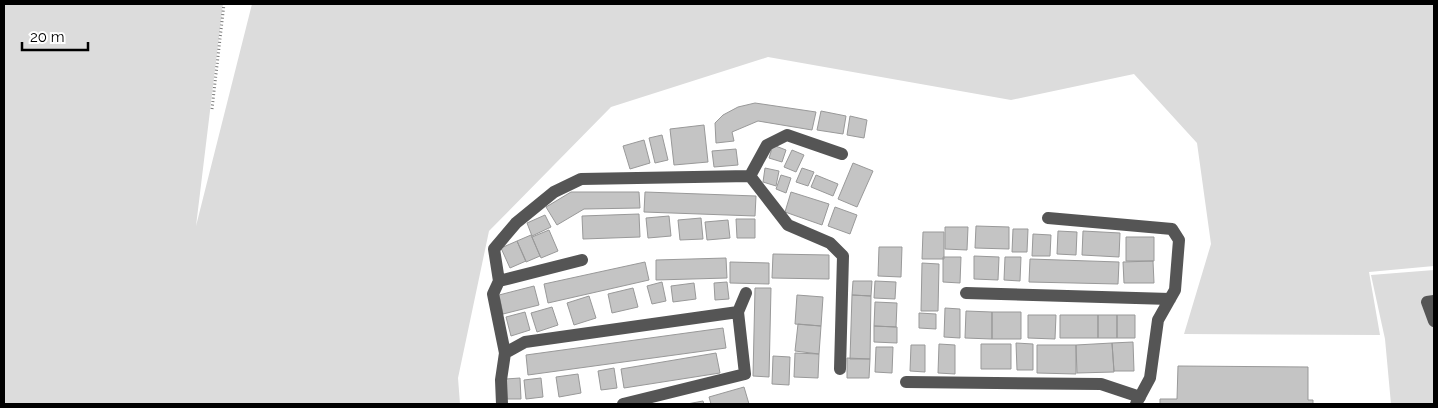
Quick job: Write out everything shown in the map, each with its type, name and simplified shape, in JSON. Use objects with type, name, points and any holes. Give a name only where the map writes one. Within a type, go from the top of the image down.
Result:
[{"type":"lane","points":[[750,176],[767,145],[787,135],[842,154]]},
{"type":"lane","points":[[502,404],[501,380],[504,353],[493,294],[499,282],[494,249],[516,223],[554,192],[581,178],[750,176]]},
{"type":"lane","points":[[750,176],[788,225],[830,243],[843,256],[840,369]]},
{"type":"lane","points":[[906,382],[1101,384],[1138,400],[1150,378],[1158,320],[1175,290],[1178,240],[1172,229],[1048,218]]},
{"type":"lane","points":[[499,282],[582,260]]},
{"type":"lane","points":[[966,292],[1170,299]]},
{"type":"lane","points":[[623,404],[745,374],[738,312],[746,293]]},
{"type":"lane","points":[[1434,301],[1427,302],[1434,321]]},
{"type":"lane","points":[[504,353],[525,342],[738,312]]},
{"type":"path","points":[[212,109],[224,4]]},
{"type":"shaded area","points":[[4,4],[223,4],[196,226],[252,4],[1434,4],[1434,266],[1369,272],[1380,335],[1184,334],[1211,244],[1197,143],[1134,74],[1011,100],[768,57],[611,107],[489,231],[458,378],[460,404],[4,404]]},
{"type":"shaded area","points":[[1434,270],[1434,404],[1391,404],[1385,339],[1371,275]]},
{"type":"building","points":[[755,103],[816,112],[812,130],[758,121],[732,132],[734,141],[716,143],[715,123],[723,115],[738,107]]},
{"type":"building","points":[[821,111],[846,116],[843,134],[817,130]]},
{"type":"building","points":[[850,116],[867,120],[864,138],[847,135]]},
{"type":"building","points":[[704,125],[708,162],[674,165],[670,129]]},
{"type":"building","points":[[662,135],[668,160],[655,163],[649,138]]},
{"type":"building","points":[[644,140],[650,163],[630,169],[623,146]]},
{"type":"building","points":[[773,145],[786,150],[782,162],[769,158]]},
{"type":"building","points":[[736,149],[738,165],[714,167],[712,151]]},
{"type":"building","points":[[792,150],[804,155],[796,172],[784,167]]},
{"type":"building","points":[[853,163],[873,171],[857,207],[838,199]]},
{"type":"building","points":[[765,168],[779,171],[776,186],[763,182]]},
{"type":"building","points":[[802,168],[814,172],[808,186],[796,182]]},
{"type":"building","points":[[781,175],[791,178],[786,193],[776,189]]},
{"type":"building","points":[[816,175],[838,184],[833,196],[811,187]]},
{"type":"building","points":[[571,192],[639,192],[640,208],[584,209],[557,225],[546,207]]},
{"type":"building","points":[[645,192],[756,196],[755,216],[644,212]]},
{"type":"building","points":[[791,192],[829,204],[822,225],[785,212]]},
{"type":"building","points":[[835,207],[857,215],[850,234],[828,226]]},
{"type":"building","points":[[639,214],[640,237],[583,239],[582,216]]},
{"type":"building","points":[[545,215],[551,227],[532,236],[527,223]]},
{"type":"building","points":[[669,216],[671,236],[648,238],[646,218]]},
{"type":"building","points":[[701,218],[703,239],[680,240],[678,220]]},
{"type":"building","points":[[736,219],[755,219],[755,238],[737,238]]},
{"type":"building","points":[[728,220],[730,238],[707,240],[705,222]]},
{"type":"building","points":[[976,226],[1009,227],[1009,249],[975,248]]},
{"type":"building","points":[[945,227],[968,227],[967,250],[945,249]]},
{"type":"building","points":[[1013,229],[1028,229],[1027,252],[1012,252]]},
{"type":"building","points":[[549,230],[558,251],[541,258],[532,237]]},
{"type":"building","points":[[1058,231],[1077,232],[1076,255],[1057,254]]},
{"type":"building","points":[[1083,231],[1120,233],[1119,257],[1082,255]]},
{"type":"building","points":[[923,232],[944,232],[944,259],[922,259]]},
{"type":"building","points":[[1033,234],[1051,235],[1050,256],[1032,256]]},
{"type":"building","points":[[531,235],[540,256],[526,262],[517,241]]},
{"type":"building","points":[[1126,237],[1154,237],[1154,261],[1126,261]]},
{"type":"building","points":[[517,241],[526,261],[510,268],[501,248]]},
{"type":"building","points":[[879,247],[902,247],[901,277],[878,276]]},
{"type":"building","points":[[773,254],[829,255],[829,279],[772,278]]},
{"type":"building","points":[[974,256],[999,257],[998,280],[974,279]]},
{"type":"building","points":[[943,257],[961,257],[960,283],[943,282]]},
{"type":"building","points":[[1005,257],[1021,257],[1020,281],[1004,280]]},
{"type":"building","points":[[726,258],[727,278],[656,280],[656,260]]},
{"type":"building","points":[[1030,259],[1119,262],[1118,284],[1029,282]]},
{"type":"building","points":[[1153,261],[1154,283],[1124,283],[1123,262]]},
{"type":"building","points":[[645,262],[649,280],[548,303],[544,284]]},
{"type":"building","points":[[730,262],[769,263],[769,284],[730,283]]},
{"type":"building","points":[[922,263],[939,264],[938,311],[921,311]]},
{"type":"building","points":[[853,281],[872,281],[871,296],[852,295]]},
{"type":"building","points":[[875,281],[896,282],[895,299],[874,298]]},
{"type":"building","points":[[662,282],[666,301],[652,304],[647,286]]},
{"type":"building","points":[[727,282],[729,299],[715,300],[714,283]]},
{"type":"building","points":[[694,283],[696,299],[673,302],[671,286]]},
{"type":"building","points":[[534,286],[539,305],[503,314],[499,295]]},
{"type":"building","points":[[633,288],[638,307],[612,313],[608,294]]},
{"type":"building","points":[[755,288],[771,288],[769,377],[753,376]]},
{"type":"building","points":[[797,295],[823,297],[821,326],[795,324]]},
{"type":"building","points":[[852,295],[871,296],[870,359],[850,359]]},
{"type":"building","points":[[589,296],[596,318],[574,325],[567,303]]},
{"type":"building","points":[[875,302],[897,303],[896,327],[874,326]]},
{"type":"building","points":[[552,307],[558,325],[537,332],[531,313]]},
{"type":"building","points":[[945,308],[960,309],[960,338],[944,337]]},
{"type":"building","points":[[966,311],[992,312],[992,339],[965,338]]},
{"type":"building","points":[[525,312],[530,330],[511,336],[506,317]]},
{"type":"building","points":[[992,312],[1021,312],[1021,339],[992,339]]},
{"type":"building","points":[[919,313],[936,314],[936,329],[919,328]]},
{"type":"building","points":[[1028,315],[1056,315],[1055,339],[1028,338]]},
{"type":"building","points":[[1060,315],[1098,315],[1098,338],[1060,338]]},
{"type":"building","points":[[1098,315],[1117,315],[1117,338],[1098,338]]},
{"type":"building","points":[[1117,315],[1135,315],[1135,338],[1117,338]]},
{"type":"building","points":[[798,324],[821,326],[819,354],[795,351]]},
{"type":"building","points":[[874,326],[897,327],[897,343],[874,342]]},
{"type":"building","points":[[723,328],[726,348],[528,375],[526,355]]},
{"type":"building","points":[[1133,342],[1134,371],[1114,371],[1112,343]]},
{"type":"building","points":[[1016,343],[1033,344],[1033,370],[1017,370]]},
{"type":"building","points":[[1112,343],[1114,372],[1077,373],[1076,345]]},
{"type":"building","points":[[939,344],[955,345],[955,374],[938,373]]},
{"type":"building","points":[[981,344],[1011,344],[1011,369],[981,369]]},
{"type":"building","points":[[911,345],[925,345],[925,372],[910,371]]},
{"type":"building","points":[[1037,345],[1076,345],[1076,374],[1037,373]]},
{"type":"building","points":[[876,347],[893,347],[892,373],[875,372]]},
{"type":"building","points":[[716,353],[720,373],[624,388],[621,369]]},
{"type":"building","points":[[795,353],[819,354],[818,378],[794,377]]},
{"type":"building","points":[[773,356],[790,357],[789,385],[772,384]]},
{"type":"building","points":[[847,358],[870,359],[869,378],[847,378]]},
{"type":"building","points":[[1178,366],[1308,367],[1308,400],[1313,400],[1313,404],[1160,404],[1160,399],[1177,399]]},
{"type":"building","points":[[614,368],[617,388],[601,390],[598,371]]},
{"type":"building","points":[[578,374],[581,393],[559,397],[556,377]]},
{"type":"building","points":[[520,378],[521,399],[507,399],[506,379]]},
{"type":"building","points":[[541,378],[543,397],[526,399],[524,380]]},
{"type":"building","points":[[744,387],[749,404],[711,404],[709,397]]},
{"type":"building","points":[[703,401],[704,404],[687,404]]}]
